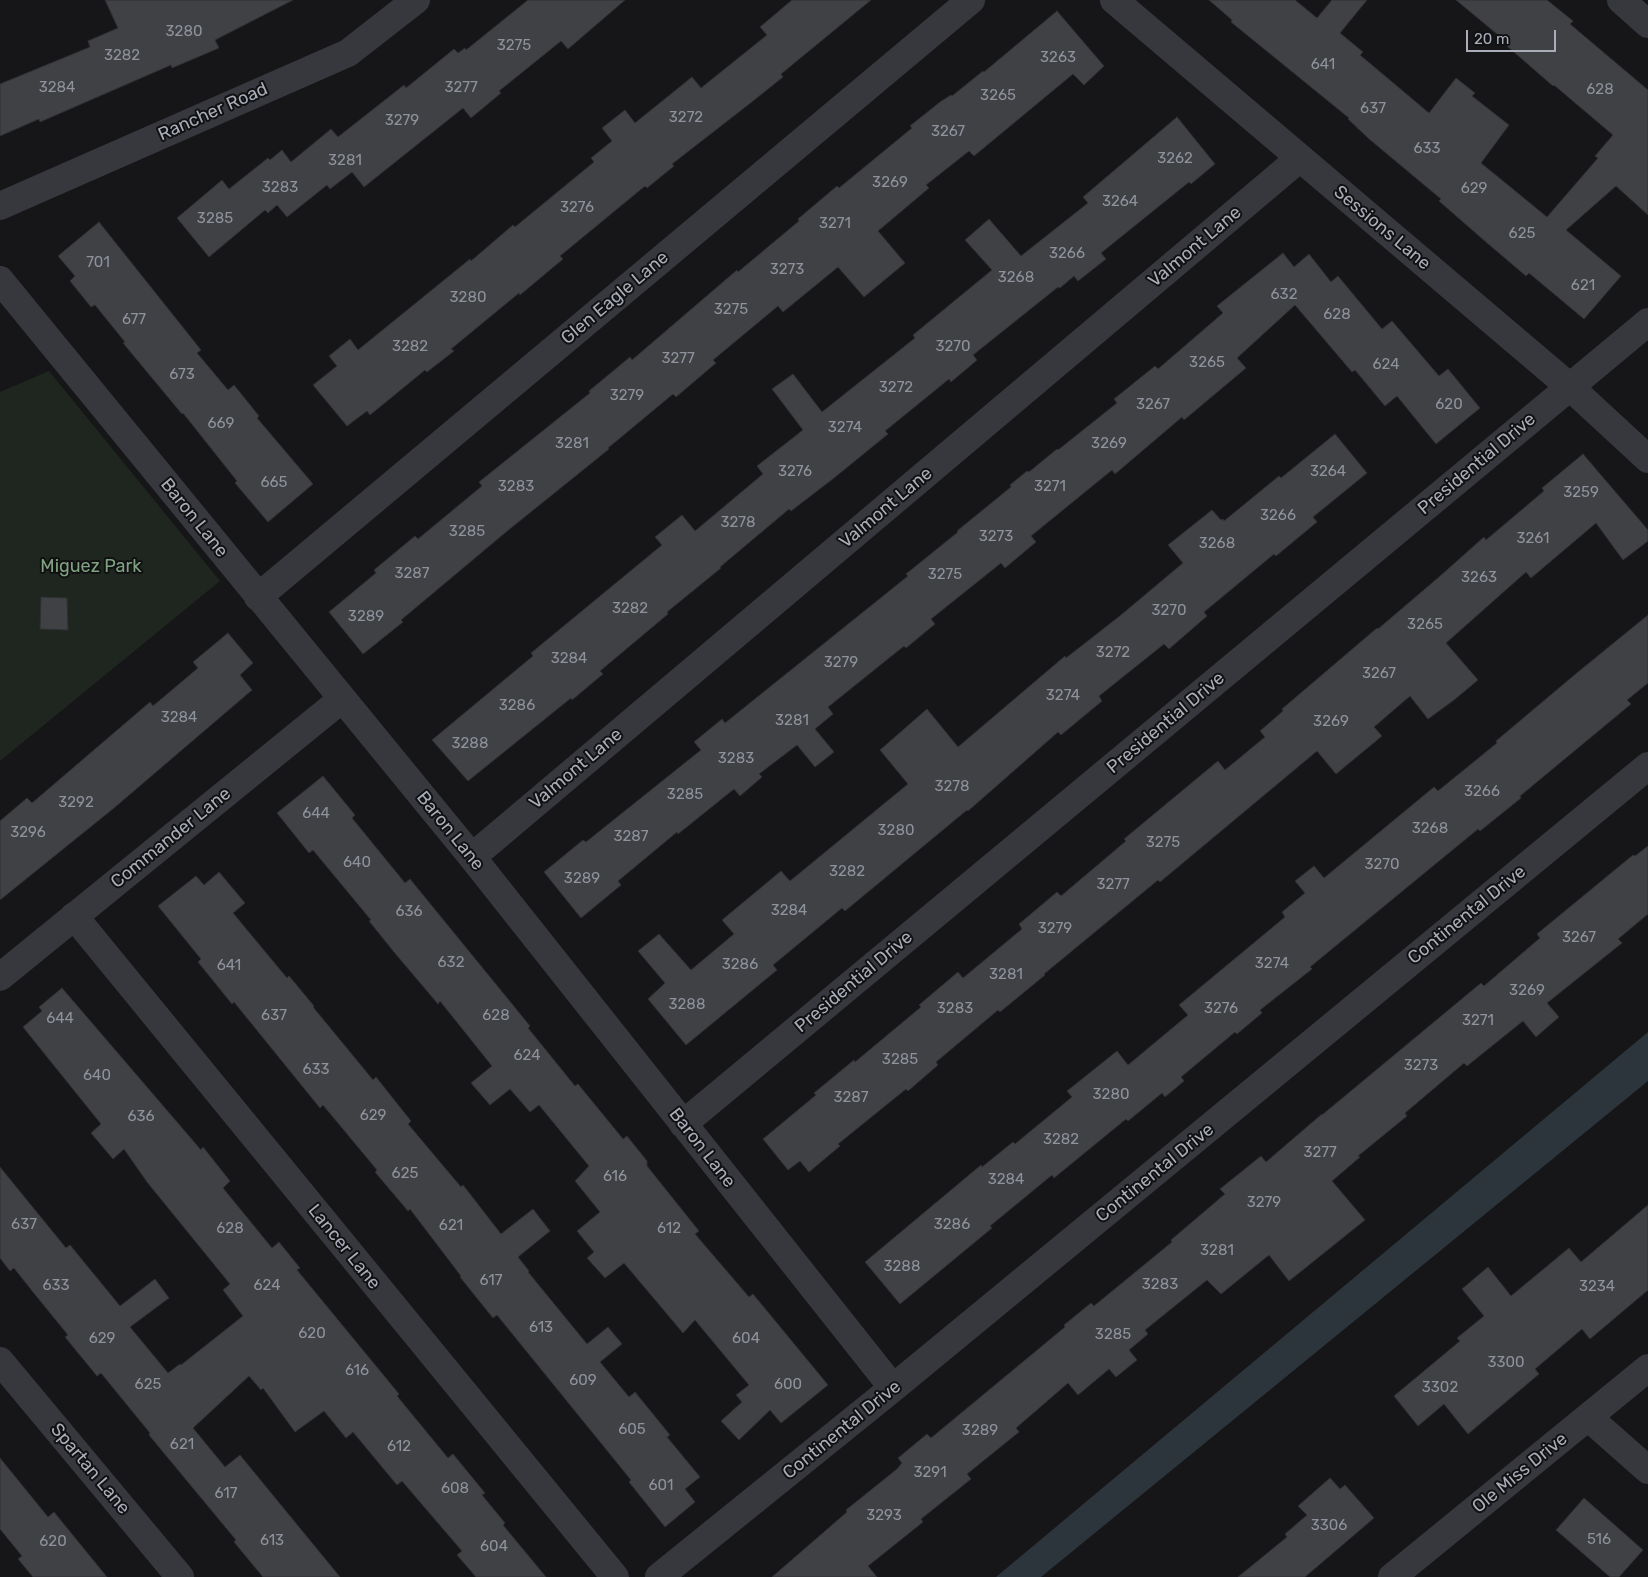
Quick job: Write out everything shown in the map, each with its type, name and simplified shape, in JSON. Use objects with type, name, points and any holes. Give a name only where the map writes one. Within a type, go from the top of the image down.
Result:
[{"type":"street","name":"Rancher Road","points":[[0,206],[348,53],[416,0]]},
{"type":"street","name":"Glen Eagle Lane","points":[[258,597],[971,0]]},
{"type":"street","name":"Sessions Lane","points":[[1114,0],[1570,387],[1648,459]]},
{"type":"street","points":[[1621,0],[1648,24]]},
{"type":"street","name":"Valmont Lane","points":[[472,857],[1300,158]]},
{"type":"street","name":"Baron Lane","points":[[0,280],[472,857],[893,1388]]},
{"type":"street","name":"Presidential Drive","points":[[683,1124],[1648,322]]},
{"type":"street","name":"Commander Lane","points":[[0,977],[342,699]]},
{"type":"street","name":"Continental Drive","points":[[659,1577],[893,1388],[1648,766]]},
{"type":"street","name":"Lancer Lane","points":[[74,916],[615,1577]]},
{"type":"street","name":"Spartan Lane","points":[[0,1361],[180,1577]]},
{"type":"street","name":"Ole Miss Drive","points":[[1392,1577],[1648,1368]]},
{"type":"street","points":[[1588,1417],[1648,1470]]},
{"type":"green space","name":"Miguez Park","points":[[49,371],[220,581],[0,761],[0,392]]},
{"type":"shaded area","points":[[1648,1032],[1648,1081],[1041,1577],[996,1577]]},
{"type":"building","points":[[105,0],[293,0],[215,40],[219,48],[172,68],[171,65],[40,122],[39,119],[0,136],[0,84],[90,47],[88,41],[118,28]]},
{"type":"building","points":[[528,0],[625,0],[568,49],[561,41],[499,91],[501,93],[471,118],[463,108],[364,187],[352,172],[330,189],[327,185],[287,217],[277,205],[268,213],[265,210],[209,257],[177,218],[222,180],[229,189],[268,158],[270,160],[282,150],[291,162],[331,129],[338,137],[404,85],[406,88],[454,49],[458,53],[465,48],[466,50]]},
{"type":"building","points":[[792,0],[871,0],[781,74],[783,77],[672,164],[674,166],[647,188],[645,186],[560,256],[563,259],[451,349],[454,351],[427,372],[425,370],[370,415],[367,411],[347,426],[313,385],[337,366],[329,356],[350,339],[358,350],[470,259],[471,261],[513,225],[515,227],[594,162],[591,158],[612,141],[602,128],[625,110],[635,123],[692,77],[701,88],[767,35],[760,27]]},
{"type":"building","points":[[1209,0],[1295,0],[1317,18],[1332,0],[1367,0],[1340,33],[1363,52],[1360,55],[1429,113],[1456,78],[1475,93],[1472,96],[1509,125],[1481,163],[1547,217],[1598,158],[1595,156],[1613,135],[1553,86],[1507,46],[1509,44],[1456,0],[1547,0],[1573,21],[1570,24],[1648,90],[1648,215],[1616,186],[1566,230],[1621,276],[1584,319],[1529,273],[1526,276],[1486,242],[1439,201],[1441,199],[1368,138],[1349,118],[1231,22],[1232,20]]},
{"type":"building","points":[[1057,11],[1104,66],[1084,85],[1073,74],[974,156],[969,151],[926,185],[929,188],[878,231],[905,263],[864,297],[838,267],[783,312],[778,306],[713,360],[716,363],[676,397],[673,394],[401,620],[403,622],[363,654],[329,612],[376,573],[374,570],[415,536],[418,539],[482,486],[479,482],[590,393],[589,391],[630,357],[632,360],[737,270],[738,272],[799,221],[798,219],[837,186],[839,188],[912,128],[910,126],[940,102],[952,96],[984,72]]},
{"type":"building","points":[[1177,117],[1215,164],[1191,184],[1189,182],[1101,253],[1106,259],[1078,281],[1074,276],[1060,288],[1058,287],[973,355],[977,360],[951,382],[949,379],[885,431],[888,434],[834,478],[791,511],[789,509],[600,671],[603,674],[468,781],[432,740],[533,656],[531,653],[662,545],[655,537],[682,515],[695,531],[763,474],[757,466],[803,430],[772,389],[793,374],[822,412],[915,338],[913,335],[992,270],[965,240],[989,219],[1021,256],[1088,203],[1083,197]]},
{"type":"building","points":[[99,222],[201,350],[197,353],[228,390],[234,385],[259,416],[257,418],[313,484],[268,522],[235,483],[237,481],[183,413],[123,343],[125,342],[95,305],[91,307],[70,281],[75,276],[58,256]]},
{"type":"building","points":[[1283,253],[1294,267],[1309,254],[1331,282],[1338,276],[1382,329],[1392,321],[1439,376],[1448,369],[1480,408],[1436,444],[1397,396],[1385,406],[1355,370],[1352,372],[1295,305],[1237,358],[1246,368],[1184,420],[1182,417],[1115,474],[1112,470],[1031,536],[1036,542],[1005,568],[1001,563],[931,619],[935,624],[906,648],[904,646],[828,707],[833,714],[815,729],[834,752],[815,767],[797,745],[759,774],[762,777],[740,796],[734,789],[678,834],[677,832],[618,881],[621,885],[581,918],[544,872],[583,840],[586,842],[701,750],[694,742],[722,719],[725,723],[908,576],[906,574],[1011,487],[1010,485],[1027,471],[1029,472],[1117,403],[1114,399],[1155,366],[1158,369],[1223,313],[1217,306]]},
{"type":"building","points":[[1335,434],[1367,473],[1313,517],[1317,522],[1276,556],[1274,554],[1204,612],[1207,616],[1169,649],[1164,644],[1099,696],[1102,701],[1061,735],[1058,732],[968,811],[845,911],[842,908],[773,965],[777,970],[686,1045],[648,999],[665,983],[638,951],[659,934],[691,970],[734,934],[722,920],[781,871],[790,881],[908,784],[880,750],[927,709],[958,747],[1065,656],[1066,658],[1121,615],[1183,563],[1168,545],[1212,510],[1224,521]]},
{"type":"building","points":[[1583,454],[1648,530],[1648,541],[1623,560],[1596,523],[1531,578],[1526,572],[1446,643],[1478,680],[1454,700],[1428,719],[1410,696],[1374,727],[1382,736],[1336,774],[1317,751],[1000,1012],[998,1010],[936,1062],[938,1065],[908,1091],[906,1089],[838,1144],[840,1146],[809,1172],[800,1161],[788,1170],[763,1139],[816,1095],[814,1093],[854,1060],[855,1062],[921,1007],[919,1005],[958,972],[963,978],[1022,929],[1019,924],[1057,892],[1061,896],[1126,841],[1124,839],[1218,761],[1225,770],[1265,737],[1260,731],[1283,711],[1282,709],[1484,537],[1486,540],[1544,491],[1542,488]]},
{"type":"building","points":[[41,597],[67,598],[68,630],[40,629]]},
{"type":"building","points":[[1648,615],[1648,683],[1627,700],[1631,704],[1520,796],[1521,798],[1480,831],[1478,829],[1310,967],[1312,969],[1260,1010],[1262,1013],[1237,1034],[1235,1032],[1181,1077],[1184,1081],[1165,1097],[1162,1093],[1128,1121],[1126,1119],[1054,1178],[1052,1175],[990,1226],[992,1228],[900,1304],[865,1262],[981,1165],[982,1167],[1013,1142],[1015,1144],[1072,1097],[1067,1091],[1117,1051],[1128,1065],[1188,1015],[1179,1005],[1285,917],[1282,912],[1305,893],[1295,881],[1314,866],[1324,878],[1434,787],[1438,791]]},
{"type":"building","points":[[228,633],[253,663],[240,675],[252,690],[114,808],[0,900],[0,821],[27,798],[32,803],[150,702],[153,706],[198,668],[193,662]]},
{"type":"building","points":[[323,776],[355,815],[352,818],[405,883],[410,879],[530,1026],[528,1028],[575,1086],[578,1084],[623,1139],[627,1136],[647,1161],[647,1166],[699,1231],[695,1234],[749,1297],[753,1294],[828,1385],[781,1423],[770,1410],[739,1440],[721,1421],[742,1402],[736,1395],[749,1385],[695,1320],[683,1333],[624,1263],[605,1278],[587,1258],[594,1252],[577,1231],[600,1212],[575,1181],[589,1166],[539,1105],[530,1112],[510,1089],[490,1105],[471,1083],[492,1066],[440,1001],[438,1004],[394,952],[369,921],[371,920],[313,850],[309,853],[277,813]]},
{"type":"building","points":[[1648,846],[1648,914],[1618,939],[1622,943],[1547,1003],[1559,1017],[1536,1037],[1523,1021],[1467,1066],[1464,1063],[1405,1113],[1407,1116],[1358,1156],[1360,1157],[1332,1181],[1365,1220],[1289,1281],[1269,1255],[1221,1294],[1207,1280],[1145,1330],[1148,1334],[1129,1350],[1137,1360],[1116,1377],[1109,1369],[1078,1395],[1068,1383],[1016,1428],[1019,1432],[967,1474],[971,1479],[921,1519],[923,1522],[868,1566],[877,1577],[772,1577],[847,1512],[846,1510],[897,1469],[902,1463],[898,1458],[927,1434],[931,1438],[1065,1327],[1064,1325],[1091,1303],[1094,1306],[1172,1242],[1171,1240],[1225,1194],[1220,1189],[1261,1156],[1266,1162],[1481,983],[1484,986],[1540,938],[1537,934],[1633,855],[1635,856]]},
{"type":"building","points":[[219,872],[245,903],[233,913],[287,978],[289,976],[373,1080],[376,1077],[411,1121],[408,1124],[461,1187],[463,1185],[501,1234],[533,1209],[550,1231],[518,1257],[587,1344],[608,1327],[622,1344],[600,1362],[629,1397],[635,1392],[670,1435],[667,1437],[700,1477],[685,1489],[695,1502],[665,1527],[629,1482],[631,1480],[497,1315],[493,1318],[460,1277],[410,1209],[408,1211],[375,1172],[377,1170],[323,1105],[320,1108],[234,1002],[232,1004],[198,962],[201,959],[158,906],[196,876],[204,885]]},
{"type":"building","points":[[62,988],[201,1150],[203,1147],[230,1181],[223,1188],[272,1248],[279,1242],[300,1268],[297,1270],[399,1394],[397,1396],[448,1458],[453,1454],[485,1493],[482,1495],[505,1523],[503,1525],[546,1577],[476,1577],[457,1555],[462,1551],[402,1481],[397,1485],[353,1432],[346,1438],[324,1411],[295,1432],[263,1388],[261,1390],[249,1376],[193,1428],[225,1467],[240,1455],[340,1577],[263,1577],[234,1542],[236,1540],[149,1435],[150,1433],[101,1373],[97,1376],[65,1337],[68,1335],[14,1268],[10,1271],[0,1258],[0,1167],[66,1248],[70,1245],[120,1306],[155,1279],[169,1298],[130,1327],[168,1373],[243,1316],[223,1290],[230,1284],[147,1182],[124,1149],[113,1159],[91,1133],[101,1124],[23,1027],[42,1011],[39,1007]]},
{"type":"building","points":[[1648,1205],[1648,1290],[1590,1339],[1582,1329],[1535,1369],[1539,1374],[1468,1434],[1444,1404],[1418,1426],[1394,1396],[1460,1341],[1457,1338],[1484,1316],[1462,1289],[1488,1267],[1511,1296],[1569,1248],[1581,1262]]},
{"type":"building","points":[[0,1458],[48,1517],[54,1512],[107,1577],[33,1577],[18,1559],[22,1556],[0,1529]]},
{"type":"building","points":[[1330,1478],[1340,1489],[1345,1485],[1374,1518],[1305,1577],[1238,1577],[1287,1537],[1285,1534],[1307,1515],[1298,1506]]},
{"type":"building","points":[[1584,1498],[1643,1550],[1619,1577],[1610,1577],[1556,1530]]}]
